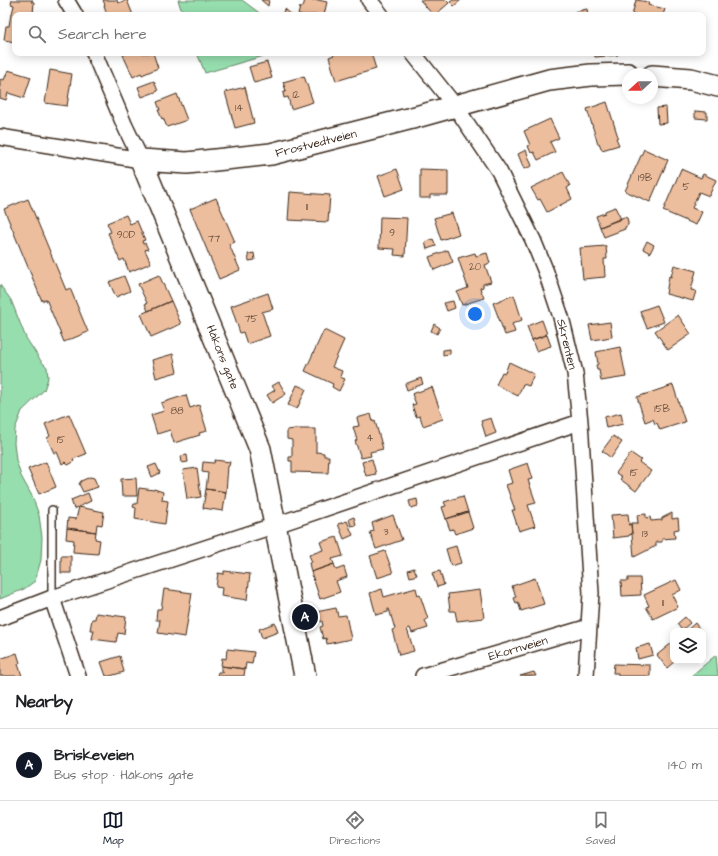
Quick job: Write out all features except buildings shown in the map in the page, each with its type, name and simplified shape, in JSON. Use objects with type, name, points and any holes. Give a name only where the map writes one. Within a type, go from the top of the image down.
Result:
[{"type":"main road","name":"Frostvedtveien","points":[[141,160],[187,162],[271,154],[416,118],[550,80],[591,75],[622,74]]},
{"type":"main road","points":[[658,76],[691,79],[718,86]]},
{"type":"main road","name":"Håkons gate","points":[[141,160],[260,449],[305,676]]},
{"type":"street","points":[[66,0],[73,12]]},
{"type":"street","points":[[369,0],[379,12]]},
{"type":"street","name":"Håkons gate","points":[[95,56],[141,160]]},
{"type":"street","name":"Skrenten","points":[[415,56],[455,106],[499,171],[533,240],[546,271],[561,317],[575,373],[580,422],[590,593],[586,676]]},
{"type":"street","name":"Frostvedtveien","points":[[0,138],[141,160]]},
{"type":"street","points":[[0,618],[52,598],[276,525],[580,422]]},
{"type":"street","points":[[52,598],[78,676]]},
{"type":"street","name":"Ekornveien","points":[[423,676],[589,627]]},
{"type":"lane","points":[[52,510],[52,598]]},
{"type":"green space","points":[[178,0],[242,0],[258,12],[182,12]]},
{"type":"green space","points":[[198,56],[264,56],[205,73]]},
{"type":"green space","points":[[0,285],[11,300],[26,338],[41,361],[47,367],[48,378],[44,390],[22,411],[15,429],[14,443],[16,460],[21,476],[32,496],[39,515],[42,537],[41,560],[35,581],[24,589],[0,599]]},
{"type":"green space","points":[[716,655],[718,676],[691,676],[706,664]]},
{"type":"place","name":"Briskeveien","points":[[305,617]]}]
